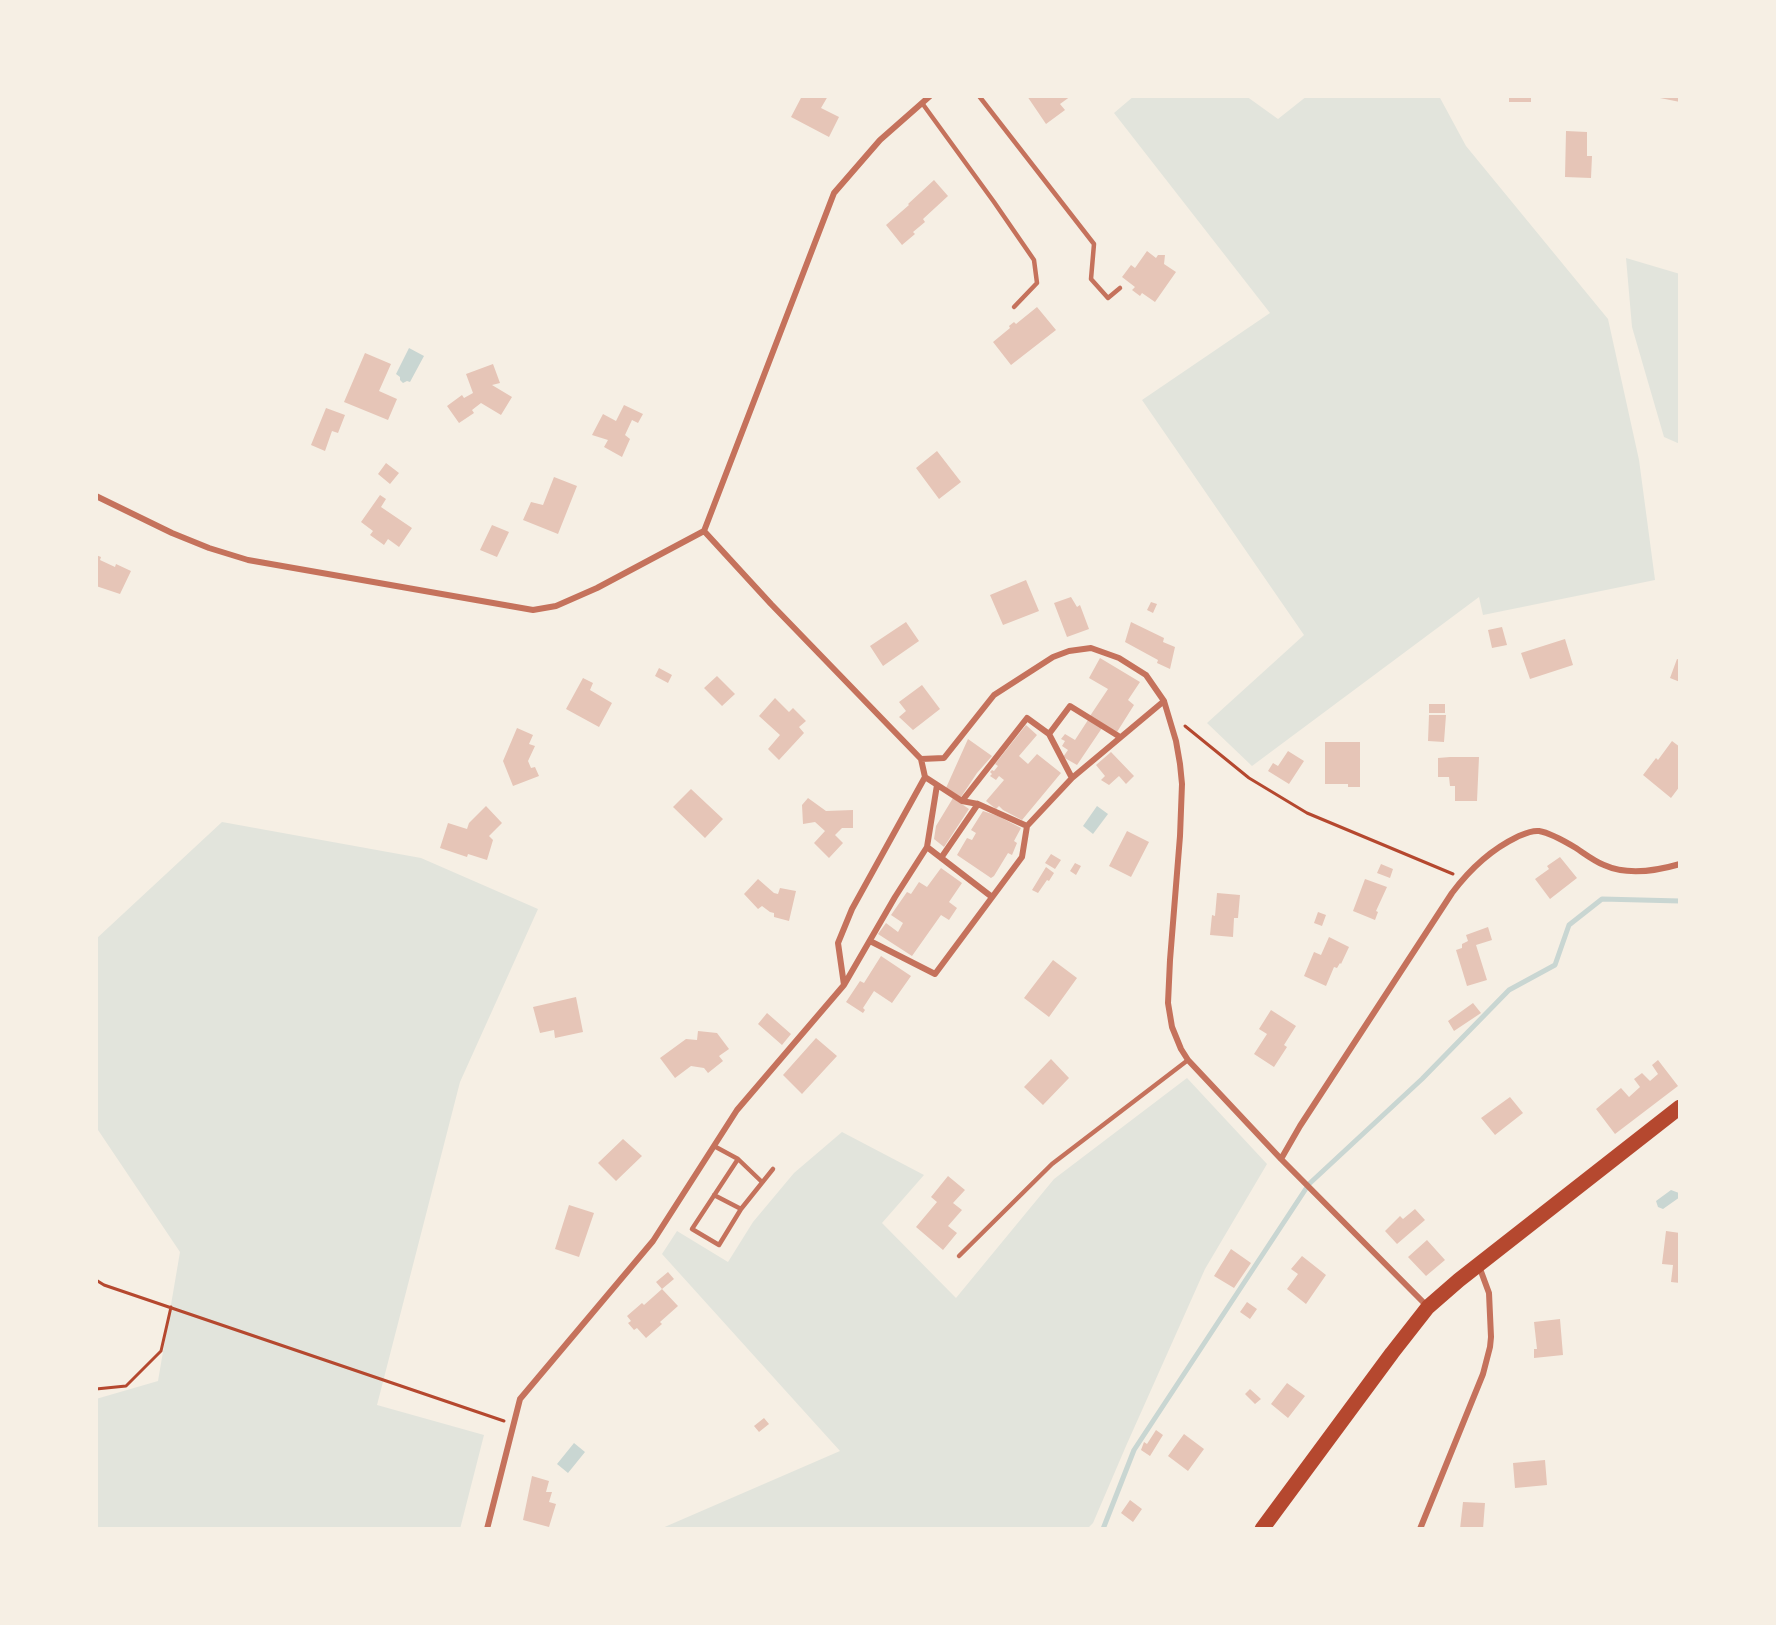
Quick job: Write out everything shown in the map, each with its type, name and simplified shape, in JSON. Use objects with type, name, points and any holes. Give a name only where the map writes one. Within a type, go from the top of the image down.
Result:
[{"type":"main road","points":[[1262,1529],[1428,1307],[1459,1280],[1680,1107]]},
{"type":"street","points":[[96,496],[172,533],[248,560],[533,610],[556,606],[597,588],[704,531],[834,193],[880,140],[930,96]]},
{"type":"street","points":[[704,531],[921,759],[925,777],[852,909],[838,943],[844,986]]},
{"type":"street","points":[[921,759],[944,758],[994,695],[1053,657],[1069,651],[1091,648],[1119,657],[1146,675],[1164,701],[1180,764],[1182,784],[1168,1003],[1172,1027],[1188,1060],[1281,1159],[1428,1307]]},
{"type":"street","points":[[870,941],[935,974],[1022,857],[1027,826],[1072,778],[1164,701]]},
{"type":"street","points":[[1049,734],[1070,706],[1120,737]]},
{"type":"street","points":[[962,801],[1027,718],[1049,734],[1072,778]]},
{"type":"street","points":[[925,777],[962,801],[978,804],[1027,826]]},
{"type":"street","points":[[487,1529],[520,1400],[653,1241],[736,1110],[844,986],[895,897],[927,847],[937,785]]},
{"type":"street","points":[[941,858],[978,804]]},
{"type":"street","points":[[1281,1159],[1300,1126],[1462,879],[1485,857],[1506,843],[1529,832],[1539,831],[1568,843],[1604,865],[1624,871],[1644,872],[1680,864]]},
{"type":"street","points":[[927,847],[992,897]]},
{"type":"street","points":[[1420,1529],[1483,1374],[1490,1347],[1489,1293],[1479,1265]]},
{"type":"lane","points":[[979,96],[1094,244],[1091,279],[1108,298],[1120,288]]},
{"type":"lane","points":[[922,103],[1034,260],[1037,283],[1014,307]]},
{"type":"lane","points":[[959,1256],[1052,1164],[1188,1060]]},
{"type":"lane","points":[[714,1146],[738,1158],[762,1182]]},
{"type":"lane","points":[[738,1158],[692,1229],[719,1245],[741,1209],[773,1169]]},
{"type":"lane","points":[[714,1195],[741,1209]]},
{"type":"path","points":[[1169,719],[1182,723],[1249,778],[1307,813],[1462,879]]},
{"type":"path","points":[[96,1280],[104,1285],[514,1424]]},
{"type":"path","points":[[96,1389],[126,1386],[161,1351],[171,1307]]},
{"type":"shaded area","points":[[1134,96],[1246,96],[1278,119],[1307,96],[1439,96],[1466,146],[1608,319],[1639,460],[1655,580],[1483,615],[1479,597],[1252,766],[1207,723],[1304,635],[1142,400],[1270,313],[1114,113]]},
{"type":"shaded area","points":[[1626,258],[1680,274],[1680,444],[1664,437],[1632,327]]},
{"type":"shaded area","points":[[409,348],[424,356],[410,382],[403,383],[396,374]]},
{"type":"shaded area","points":[[1097,806],[1108,814],[1093,834],[1083,826]]},
{"type":"shaded area","points":[[222,822],[421,858],[538,909],[460,1082],[377,1405],[484,1435],[460,1529],[96,1529],[96,1399],[158,1381],[180,1252],[96,1127],[96,939]]},
{"type":"shaded area","points":[[1187,1078],[1267,1164],[1205,1269],[1093,1523],[1087,1529],[660,1529],[840,1451],[662,1254],[677,1231],[728,1262],[753,1222],[794,1173],[842,1132],[924,1175],[882,1223],[956,1298],[1054,1179]]},
{"type":"shaded area","points":[[1671,1190],[1679,1193],[1680,1197],[1663,1209],[1658,1207],[1656,1201]]},
{"type":"shaded area","points":[[574,1443],[585,1452],[568,1473],[557,1464]]},
{"type":"building","points":[[802,96],[828,96],[821,108],[839,117],[829,137],[791,117]]},
{"type":"building","points":[[1027,96],[1071,96],[1060,104],[1065,110],[1046,124]]},
{"type":"building","points":[[1509,96],[1531,96],[1531,102],[1509,102]]},
{"type":"building","points":[[1680,96],[1680,102],[1655,97]]},
{"type":"building","points":[[1566,131],[1587,132],[1587,156],[1592,156],[1591,178],[1565,177]]},
{"type":"building","points":[[934,180],[948,196],[923,219],[925,222],[902,245],[886,225]]},
{"type":"building","points":[[1147,251],[1156,258],[1158,255],[1165,255],[1164,264],[1176,272],[1155,302],[1142,293],[1140,296],[1132,290],[1135,287],[1122,277],[1131,265],[1135,268]]},
{"type":"building","points":[[1037,307],[1056,330],[1011,365],[993,342],[1014,322],[1016,324]]},
{"type":"building","points":[[365,353],[391,364],[379,391],[397,399],[388,420],[344,402]]},
{"type":"building","points":[[493,364],[500,383],[492,385],[512,397],[501,415],[481,403],[472,410],[474,413],[459,423],[447,406],[462,395],[464,398],[473,393],[466,374]]},
{"type":"building","points":[[624,405],[643,414],[638,423],[632,420],[625,435],[630,439],[622,457],[604,447],[608,440],[592,435],[603,414],[616,421]]},
{"type":"building","points":[[326,408],[345,415],[338,433],[332,431],[325,451],[311,445]]},
{"type":"building","points":[[937,451],[961,482],[939,499],[916,468]]},
{"type":"building","points":[[386,463],[399,473],[390,484],[378,474]]},
{"type":"building","points":[[554,477],[577,486],[558,534],[523,520],[531,502],[543,505]]},
{"type":"building","points":[[380,495],[386,499],[381,507],[412,528],[399,547],[388,539],[384,545],[370,535],[373,531],[361,522]]},
{"type":"building","points":[[492,525],[509,532],[497,557],[480,550]]},
{"type":"building","points":[[96,555],[101,557],[100,560],[115,567],[116,564],[131,571],[120,594],[96,586]]},
{"type":"building","points":[[1026,580],[1039,611],[1003,625],[990,595]]},
{"type":"building","points":[[1071,597],[1077,607],[1080,605],[1089,629],[1067,637],[1054,603]]},
{"type":"building","points":[[1151,602],[1157,604],[1153,613],[1147,610]]},
{"type":"building","points":[[906,622],[919,641],[883,666],[870,646]]},
{"type":"building","points":[[1131,622],[1164,638],[1163,642],[1175,647],[1170,669],[1125,642]]},
{"type":"building","points":[[1502,627],[1507,645],[1492,648],[1488,630]]},
{"type":"building","points":[[1565,639],[1573,665],[1530,679],[1521,653]]},
{"type":"building","points":[[1100,658],[1140,682],[1128,700],[1134,705],[1117,732],[1090,716],[1108,689],[1089,678]]},
{"type":"building","points":[[1677,659],[1680,660],[1680,682],[1670,678]]},
{"type":"building","points":[[659,668],[672,675],[668,683],[655,676]]},
{"type":"building","points":[[717,676],[735,694],[722,706],[704,688]]},
{"type":"building","points":[[583,678],[593,683],[590,690],[612,703],[599,727],[566,709]]},
{"type":"building","points":[[922,685],[940,709],[913,730],[899,717],[906,711],[899,702]]},
{"type":"building","points":[[775,698],[789,712],[793,708],[806,721],[799,727],[804,733],[779,760],[768,749],[780,735],[759,716]]},
{"type":"building","points":[[1429,704],[1445,704],[1445,713],[1429,713]]},
{"type":"building","points":[[1429,715],[1446,715],[1444,742],[1428,741]]},
{"type":"building","points":[[1088,720],[1102,728],[1077,765],[1063,757],[1068,750],[1062,746],[1065,741],[1061,739],[1065,734],[1075,740]]},
{"type":"building","points":[[1026,725],[1037,735],[1019,756],[1028,764],[1037,754],[1061,773],[1022,820],[999,806],[996,809],[986,801],[1004,780],[999,776],[996,780],[990,776],[992,774],[990,772],[998,766],[995,764]]},
{"type":"building","points":[[517,728],[533,735],[529,744],[535,746],[528,761],[531,768],[535,767],[539,776],[513,786],[503,761]]},
{"type":"building","points":[[968,739],[992,756],[961,797],[946,788]]},
{"type":"building","points":[[1672,741],[1680,747],[1678,773],[1680,786],[1671,798],[1643,775]]},
{"type":"building","points":[[1325,742],[1360,742],[1360,787],[1348,787],[1348,784],[1325,784]]},
{"type":"building","points":[[1288,751],[1304,761],[1289,784],[1268,771],[1273,763],[1278,766]]},
{"type":"building","points":[[1111,752],[1134,776],[1126,784],[1119,776],[1109,785],[1101,780],[1105,776],[1096,765]]},
{"type":"building","points":[[1479,757],[1477,801],[1455,801],[1455,786],[1450,786],[1449,777],[1438,777],[1438,758]]},
{"type":"building","points":[[691,789],[723,819],[705,838],[673,807]]},
{"type":"building","points":[[808,798],[826,811],[853,810],[853,828],[842,828],[835,835],[843,843],[829,858],[814,843],[825,831],[815,822],[803,824],[802,805]]},
{"type":"building","points":[[953,798],[969,809],[944,847],[934,839],[936,826]]},
{"type":"building","points":[[486,806],[502,823],[489,836],[493,840],[487,860],[468,854],[467,857],[440,848],[448,823],[467,829],[469,823]]},
{"type":"building","points":[[983,811],[1021,828],[1014,841],[1017,843],[1012,855],[1008,853],[991,878],[957,855],[967,838],[972,840],[976,833],[971,830]]},
{"type":"building","points":[[1127,831],[1149,842],[1131,877],[1109,866]]},
{"type":"building","points":[[1051,854],[1061,860],[1055,869],[1045,863]]},
{"type":"building","points":[[1560,857],[1577,878],[1550,899],[1535,879],[1549,869],[1547,866]]},
{"type":"building","points":[[1075,863],[1081,866],[1076,875],[1070,871]]},
{"type":"building","points":[[1381,864],[1393,869],[1390,878],[1377,873]]},
{"type":"building","points":[[1046,867],[1054,873],[1038,893],[1032,890]]},
{"type":"building","points":[[941,868],[962,883],[949,902],[957,908],[949,920],[941,915],[912,956],[878,934],[886,923],[898,932],[903,923],[891,915],[907,892],[911,894],[919,882],[927,887]]},
{"type":"building","points":[[758,879],[774,893],[778,894],[780,888],[796,891],[789,921],[774,917],[774,913],[762,906],[758,909],[744,894]]},
{"type":"building","points":[[1365,879],[1387,887],[1376,911],[1378,912],[1375,920],[1353,911]]},
{"type":"building","points":[[1217,893],[1240,895],[1238,918],[1234,918],[1233,937],[1210,935],[1212,915],[1215,916]]},
{"type":"building","points":[[1318,912],[1326,915],[1322,926],[1314,923]]},
{"type":"building","points":[[1488,927],[1492,940],[1476,945],[1487,980],[1467,986],[1456,950],[1462,948],[1462,944],[1468,941],[1466,935]]},
{"type":"building","points":[[1329,937],[1349,947],[1341,964],[1337,968],[1334,967],[1326,986],[1304,976],[1314,952],[1321,955]]},
{"type":"building","points":[[881,956],[911,976],[892,1003],[874,991],[863,1008],[865,1010],[863,1013],[846,1002],[860,981],[864,983]]},
{"type":"building","points":[[1053,960],[1077,978],[1049,1017],[1024,998]]},
{"type":"building","points":[[576,997],[583,1032],[555,1038],[554,1030],[540,1033],[533,1007]]},
{"type":"building","points":[[1473,1003],[1481,1013],[1454,1031],[1448,1021]]},
{"type":"building","points":[[1271,1010],[1296,1026],[1284,1045],[1287,1047],[1274,1067],[1254,1054],[1267,1034],[1259,1029]]},
{"type":"building","points":[[767,1013],[791,1034],[782,1045],[758,1024]]},
{"type":"building","points":[[698,1031],[717,1033],[729,1049],[719,1056],[723,1061],[708,1073],[704,1068],[691,1066],[675,1078],[660,1058],[686,1039],[697,1040]]},
{"type":"building","points":[[816,1038],[837,1056],[802,1094],[783,1075]]},
{"type":"building","points":[[1051,1059],[1069,1078],[1043,1105],[1024,1087]]},
{"type":"building","points":[[1658,1060],[1678,1086],[1615,1134],[1596,1109],[1621,1088],[1629,1097],[1640,1087],[1634,1079],[1642,1073],[1650,1081],[1658,1074],[1652,1065]]},
{"type":"building","points":[[1510,1097],[1523,1113],[1495,1135],[1481,1118]]},
{"type":"building","points":[[623,1139],[642,1156],[616,1181],[598,1163]]},
{"type":"building","points":[[948,1176],[965,1190],[953,1203],[962,1210],[948,1226],[957,1233],[943,1250],[916,1227],[937,1202],[931,1197]]},
{"type":"building","points":[[569,1205],[594,1213],[579,1257],[555,1249]]},
{"type":"building","points":[[1415,1209],[1425,1220],[1397,1244],[1385,1231],[1400,1216],[1403,1219]]},
{"type":"building","points":[[1666,1231],[1680,1233],[1680,1283],[1671,1282],[1673,1265],[1662,1264]]},
{"type":"building","points":[[1427,1240],[1445,1260],[1426,1276],[1408,1257]]},
{"type":"building","points":[[1231,1249],[1251,1263],[1234,1288],[1214,1276]]},
{"type":"building","points":[[1302,1256],[1326,1275],[1306,1304],[1287,1289],[1298,1274],[1291,1269]]},
{"type":"building","points":[[668,1272],[674,1279],[662,1289],[656,1282]]},
{"type":"building","points":[[662,1289],[678,1306],[646,1338],[637,1328],[634,1330],[628,1323],[631,1321],[627,1316]]},
{"type":"building","points":[[1247,1302],[1257,1309],[1250,1319],[1240,1312]]},
{"type":"building","points":[[1560,1319],[1563,1355],[1534,1358],[1534,1349],[1537,1349],[1534,1322]]},
{"type":"building","points":[[1287,1383],[1305,1396],[1288,1418],[1271,1404]]},
{"type":"building","points":[[1250,1389],[1261,1399],[1255,1404],[1245,1394]]},
{"type":"building","points":[[764,1418],[769,1424],[759,1432],[754,1426]]},
{"type":"building","points":[[1156,1430],[1163,1435],[1150,1456],[1141,1450],[1144,1442],[1147,1444]]},
{"type":"building","points":[[1184,1434],[1204,1449],[1188,1471],[1168,1456]]},
{"type":"building","points":[[1545,1460],[1547,1485],[1515,1488],[1513,1463]]},
{"type":"building","points":[[532,1476],[549,1481],[546,1492],[552,1492],[549,1502],[556,1504],[549,1527],[523,1520]]},
{"type":"building","points":[[1130,1500],[1142,1509],[1133,1522],[1121,1513]]},
{"type":"building","points":[[1463,1502],[1485,1503],[1483,1529],[1460,1529]]},
{"type":"waterway","points":[[1103,1529],[1134,1450],[1309,1184],[1422,1079],[1509,990],[1555,965],[1569,925],[1602,899],[1680,901]]}]
